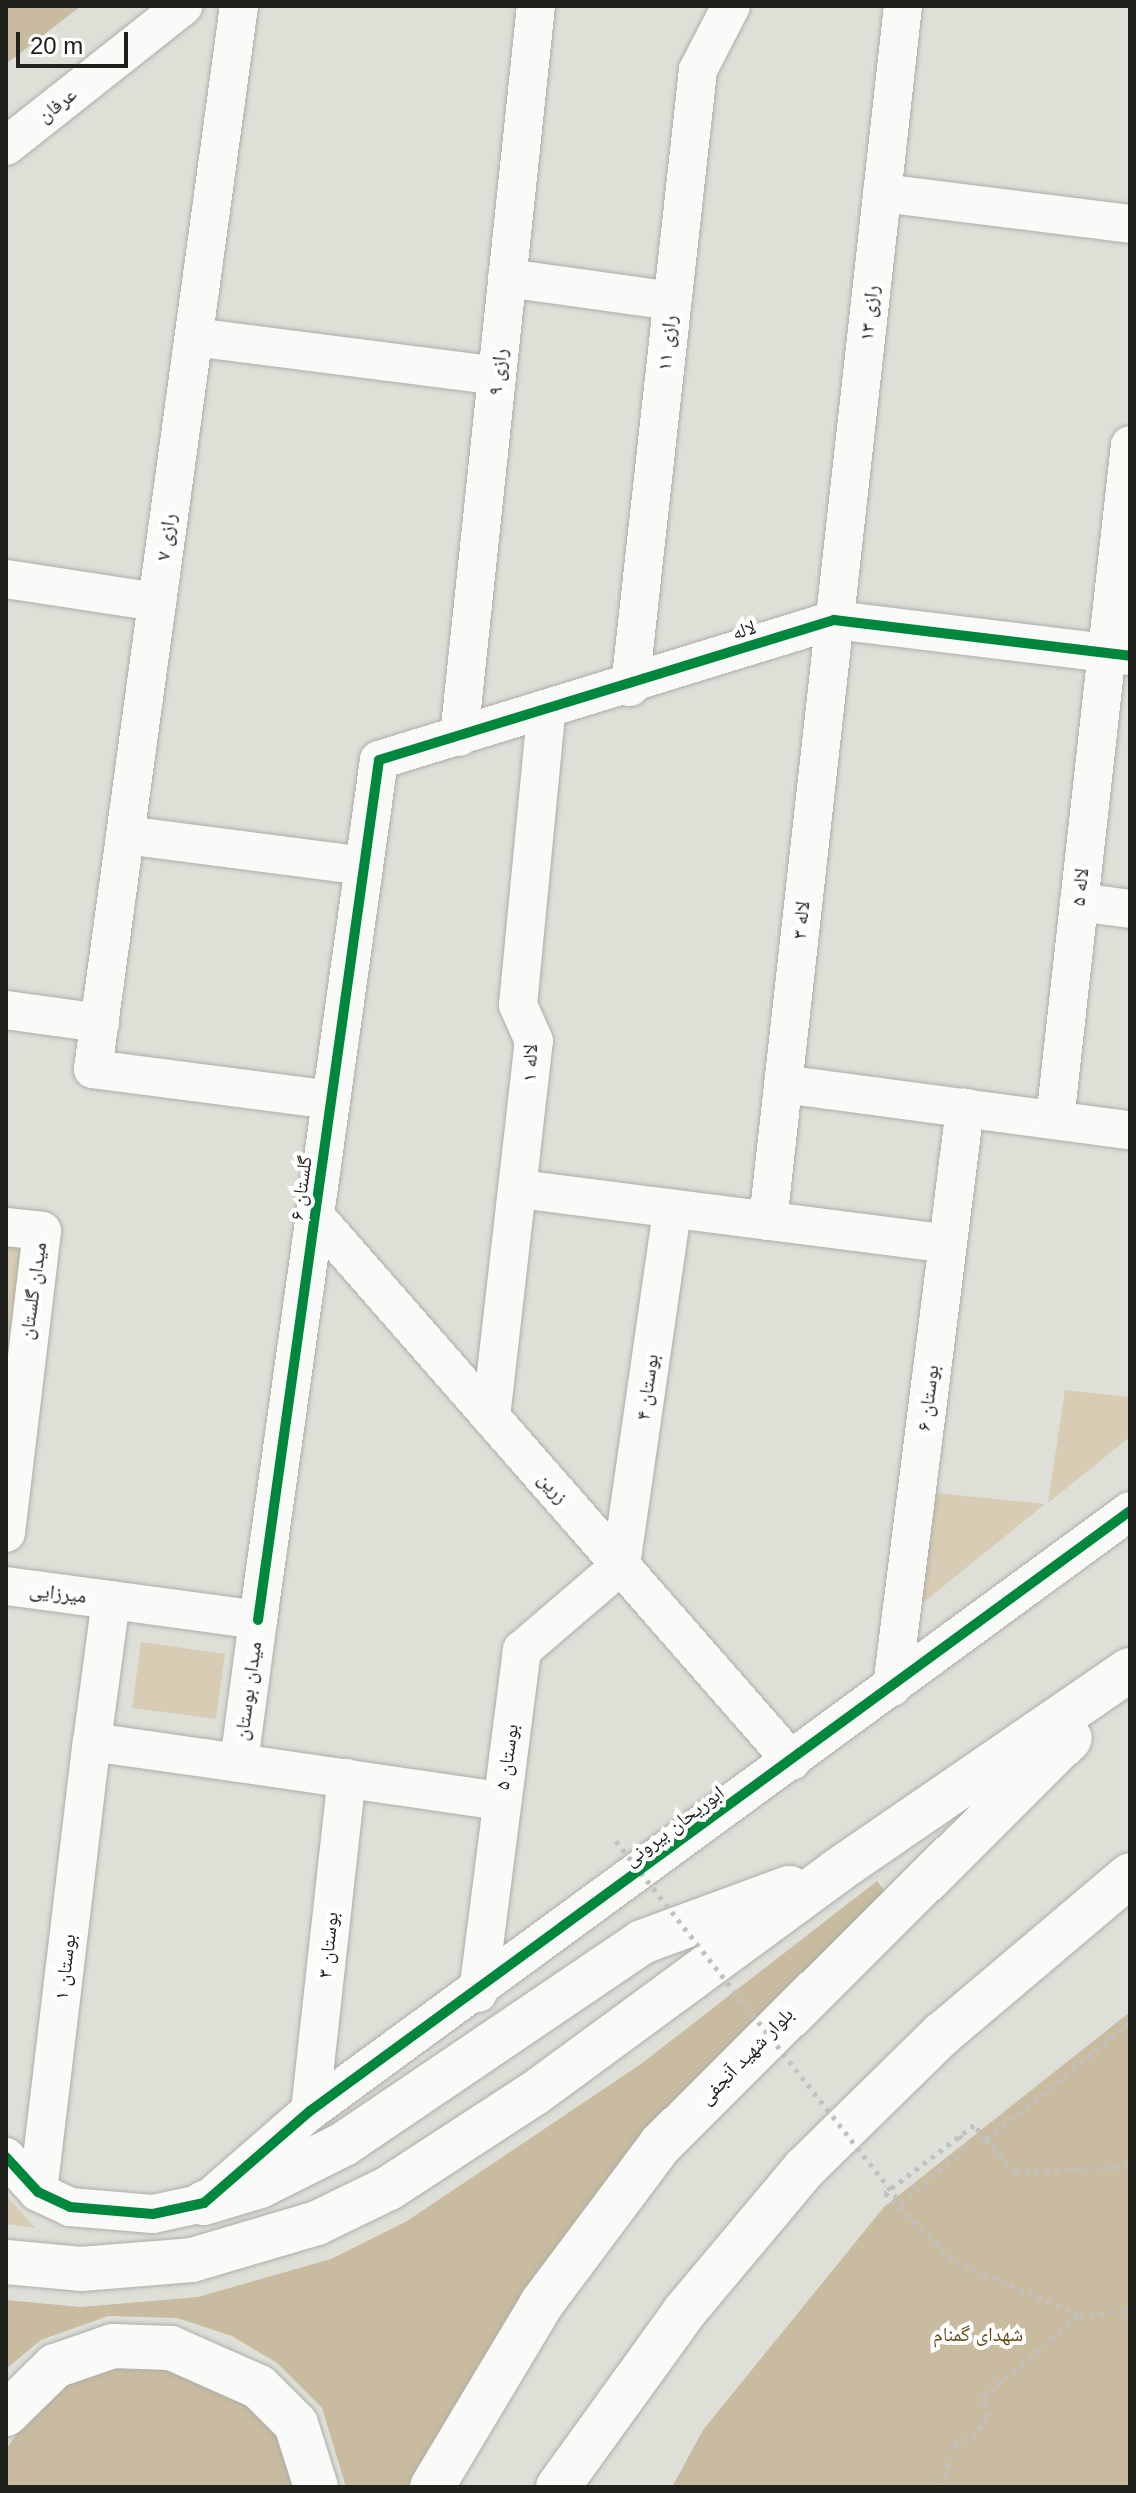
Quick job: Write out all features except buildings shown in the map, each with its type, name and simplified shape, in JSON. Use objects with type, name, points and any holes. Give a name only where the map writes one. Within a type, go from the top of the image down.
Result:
[{"type":"main road","points":[[6,2262],[81,2269],[192,2260],[317,2223],[458,2145],[837,1871],[1130,1670]]},
{"type":"main road","name":"بلوار شهید آنجفی","points":[[432,2487],[542,2303],[661,2144],[947,1854],[1130,1682]]},
{"type":"main road","points":[[204,2203],[260,2186],[344,2144],[642,1942],[837,1871]]},
{"type":"main road","points":[[558,2487],[611,2408],[805,2168],[942,2034],[1130,1875]]},
{"type":"main road","points":[[6,2414],[55,2366],[113,2346],[171,2348],[259,2387],[296,2424],[316,2487]]},
{"type":"main road","points":[[583,2487],[611,2408]]},
{"type":"street","name":"عرفان","points":[[6,146],[183,6]]},
{"type":"street","name":"رازی ۷","points":[[239,6],[93,1069],[331,1100]]},
{"type":"street","name":"رازی ۹","points":[[459,737],[536,6]]},
{"type":"street","name":"رازی ۱۱","points":[[630,687],[698,70],[731,6]]},
{"type":"street","name":"رازی ۱۳","points":[[834,620],[903,6]]},
{"type":"street","points":[[882,193],[1130,224]]},
{"type":"street","points":[[507,278],[672,301]]},
{"type":"street","points":[[194,337],[497,376]]},
{"type":"street","name":"لاله ۵","points":[[1055,1120],[1079,902],[1118,654],[1130,445]]},
{"type":"street","points":[[6,579],[157,602]]},
{"type":"street","name":"لاله","points":[[379,760],[630,687],[834,620],[1118,654]]},
{"type":"street","name":"لاله ۳","points":[[768,1221],[834,620]]},
{"type":"street","name":"لاله ۱","points":[[491,1417],[520,1189],[534,1041],[518,1005],[546,712]]},
{"type":"street","name":"گلستان ۶","points":[[258,1620],[379,760]]},
{"type":"street","points":[[126,835],[364,866]]},
{"type":"street","points":[[1079,902],[1130,909]]},
{"type":"street","points":[[6,1010],[100,1023]]},
{"type":"street","points":[[783,1084],[1130,1130]]},
{"type":"street","name":"بوستان ۶","points":[[892,1687],[965,1108]]},
{"type":"street","points":[[520,1189],[947,1244]]},
{"type":"street","name":"بوستان ۴","points":[[621,1565],[672,1209]]},
{"type":"street","name":"زرین","points":[[315,1216],[792,1761]]},
{"type":"street","name":"میدان گلستان","points":[[6,1227],[42,1231],[14,1372]]},
{"type":"street","points":[[6,1533],[14,1372]]},
{"type":"street","name":"ابوریحان بیرونی","points":[[204,2203],[310,2111],[478,1993],[1130,1511]]},
{"type":"street","name":"بوستان ۵","points":[[478,1993],[522,1650],[621,1565]]},
{"type":"street","name":"میرزایی","points":[[6,1586],[111,1600]]},
{"type":"street","points":[[92,1742],[111,1600]]},
{"type":"street","name":"میدان بوستان","points":[[92,1742],[239,1763],[258,1620],[111,1600]]},
{"type":"street","name":"بوستان ۱","points":[[38,2192],[92,1742]]},
{"type":"street","points":[[239,1763],[501,1801]]},
{"type":"street","name":"بوستان ۳","points":[[310,2111],[347,1778]]},
{"type":"street","points":[[6,2157],[38,2192],[104,2214],[204,2203]]},
{"type":"path","points":[[616,1841],[901,2203],[968,2146],[959,2135]]},
{"type":"path","points":[[986,2139],[1130,2023]]},
{"type":"path","points":[[1130,2166],[1015,2172],[974,2125],[885,2193],[955,2262],[1080,2315],[1130,2310]]},
{"type":"path","points":[[942,2487],[954,2444],[973,2437],[987,2416],[983,2397],[1080,2315]]},
{"type":"shaded area","points":[[6,1227],[42,1231],[21,1373],[6,1371]]},
{"type":"shaded area","points":[[1065,1390],[1130,1397],[1130,1437],[1048,1503]]},
{"type":"shaded area","points":[[936,1493],[1045,1504],[919,1606]]},
{"type":"shaded area","points":[[141,1642],[225,1654],[216,1719],[132,1708]]},
{"type":"shaded area","points":[[6,2195],[35,2228],[6,2224]]},
{"type":"green space","points":[[6,6],[81,6],[6,64]]},
{"type":"green space","points":[[877,1881],[888,1895],[527,2293],[408,2487],[346,2487],[322,2408],[277,2363],[232,2336],[177,2318],[108,2316],[41,2340],[6,2369],[6,2300],[81,2307],[198,2297],[331,2259],[407,2221],[641,2064]]},
{"type":"green space","name":"شهدای گمنام","points":[[1130,2012],[1130,2487],[672,2487],[703,2430],[884,2207]]},
{"type":"green space","points":[[116,2366],[168,2368],[247,2403],[280,2435],[296,2487],[6,2487],[7,2448],[32,2412],[65,2384]]},
{"type":"cycle path","points":[[258,1620],[379,760],[834,620],[1130,656]]},
{"type":"cycle path","points":[[6,2157],[38,2192],[70,2207],[153,2214],[204,2203],[310,2111],[1130,1511]]}]
